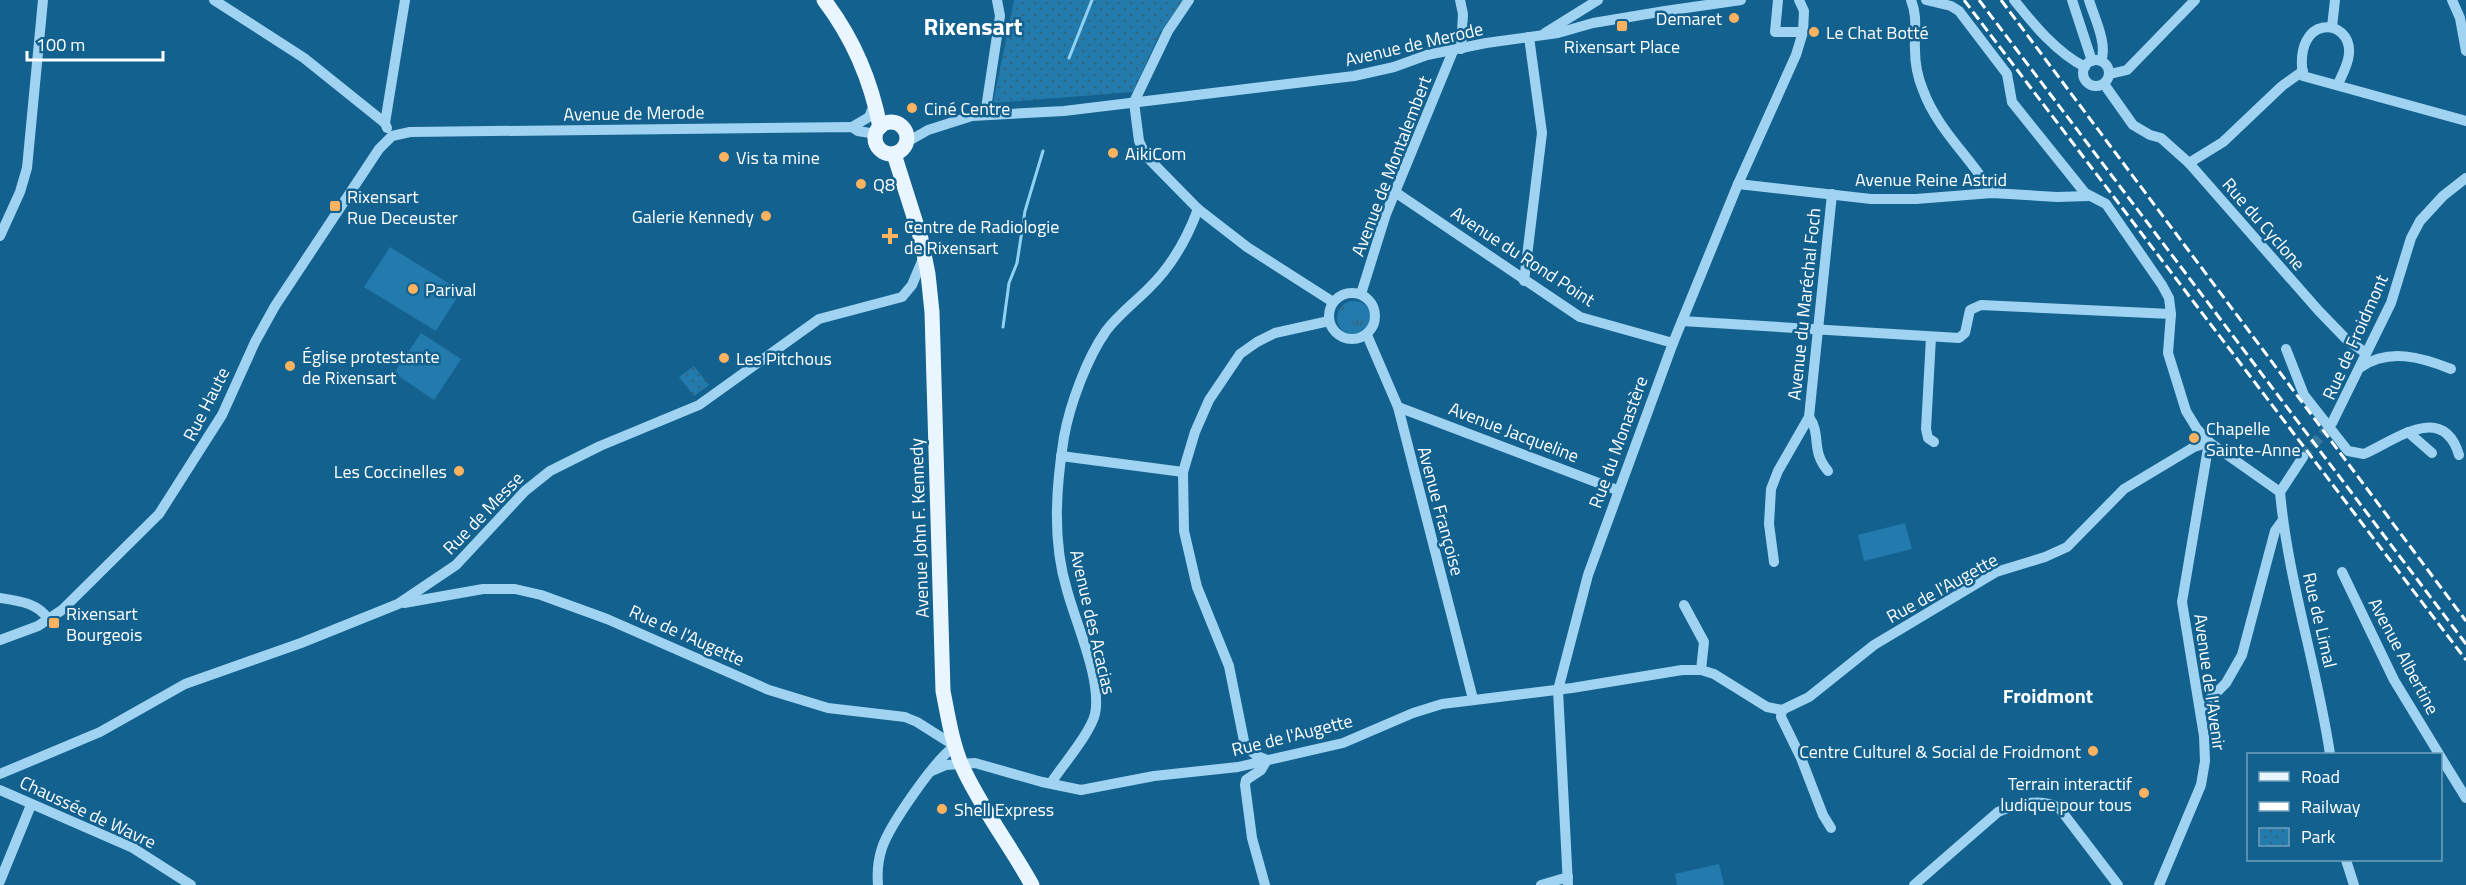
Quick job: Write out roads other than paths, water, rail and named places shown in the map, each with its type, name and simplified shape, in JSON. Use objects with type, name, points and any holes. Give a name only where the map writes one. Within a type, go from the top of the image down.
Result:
[{"type":"main road","points":[[824,0],[856,48],[875,102],[878,131],[876,142],[882,151],[894,154],[900,152],[907,142],[907,135],[899,124],[893,122],[878,131]]},
{"type":"main road","name":"Avenue John F. Kennedy","points":[[894,154],[925,254],[932,312],[943,691],[961,765],[1032,885]]},
{"type":"street","points":[[0,236],[20,192],[27,168],[43,0]]},
{"type":"street","points":[[214,0],[304,58],[385,123],[392,136]]},
{"type":"street","points":[[385,123],[405,0]]},
{"type":"street","points":[[985,114],[1000,16],[998,0]]},
{"type":"street","points":[[1189,0],[1168,31],[1134,102],[1139,141],[1146,156],[1198,208],[1247,247],[1333,302]]},
{"type":"street","points":[[1457,50],[1462,14],[1460,0]]},
{"type":"street","points":[[1542,35],[1598,0]]},
{"type":"street","name":"Avenue de Merode","points":[[907,142],[952,120],[985,114],[1064,111],[1354,76],[1394,67],[1427,55],[1558,33],[1593,23],[1741,0]]},
{"type":"street","points":[[1778,0],[1775,32],[1803,32],[1804,11],[1799,0]]},
{"type":"street","points":[[1911,0],[1916,15],[1915,58],[1923,92],[1946,130],[1977,168],[1992,193]]},
{"type":"street","points":[[1926,0],[1959,10],[2007,74],[2012,102],[2089,196],[2102,201],[2162,285],[2169,298],[2171,315],[2168,353],[2183,404],[2197,429],[2209,442],[2280,492],[2304,457]]},
{"type":"street","points":[[2014,0],[2031,21],[2070,59],[2107,66],[2107,79]]},
{"type":"street","points":[[2072,0],[2092,63]]},
{"type":"street","points":[[2089,0],[2101,39],[2103,55],[2083,72],[2088,83],[2099,86],[2107,79],[2127,70],[2195,0]]},
{"type":"street","points":[[2332,27],[2335,0]]},
{"type":"street","points":[[2452,0],[2460,18],[2466,51]]},
{"type":"street","points":[[1587,6],[1587,17],[1593,23]]},
{"type":"street","points":[[2337,84],[2347,66],[2349,48],[2345,37],[2332,27],[2322,27],[2308,37],[2302,51],[2303,76],[2466,121]]},
{"type":"street","name":"Rue du Monastère","points":[[1568,881],[1558,690],[1588,575],[1617,490],[1673,343],[1738,184],[1797,55],[1803,32]]},
{"type":"street","points":[[1524,281],[1542,133],[1529,37]]},
{"type":"street","name":"Avenue de Montalembert","points":[[1361,294],[1386,214],[1457,50]]},
{"type":"street","points":[[2189,163],[2223,142],[2282,86],[2302,71]]},
{"type":"street","name":"Rue du Cyclone","points":[[2107,79],[2133,125],[2150,135],[2161,138],[2189,163],[2318,310],[2347,340],[2366,353]]},
{"type":"street","points":[[852,127],[869,117],[875,102]]},
{"type":"street","name":"Avenue de Merode","points":[[392,136],[410,132],[852,127],[858,131],[878,131]]},
{"type":"street","name":"Rue Haute","points":[[0,640],[50,620],[159,514],[222,415],[255,342],[275,306],[379,149],[392,136]]},
{"type":"street","name":"Rue de Froidmont","points":[[2332,423],[2391,303],[2411,238],[2420,221],[2437,202],[2466,178]]},
{"type":"street","name":"Avenue Reine Astrid","points":[[1738,184],[1871,199],[1916,199],[1992,193],[2057,197],[2089,196]]},
{"type":"street","name":"Avenue du Rond Point","points":[[1395,192],[1580,317],[1673,343]]},
{"type":"street","name":"Avenue du Maréchal Foch","points":[[1774,562],[1769,524],[1771,489],[1782,462],[1809,417],[1832,194]]},
{"type":"street","name":"Avenue des Acacias","points":[[1051,783],[1087,731],[1094,717],[1096,700],[1094,680],[1061,563],[1057,527],[1057,490],[1064,434],[1090,360],[1115,321],[1148,290],[1176,257],[1191,228],[1198,208]]},
{"type":"street","name":"Rue de Messe","points":[[0,774],[100,732],[184,684],[302,643],[398,604],[456,565],[525,491],[550,471],[600,446],[699,405],[819,319],[902,297],[912,285],[925,254]]},
{"type":"street","points":[[1361,294],[1370,301],[1376,316],[1374,326],[1367,335],[1353,339],[1344,338],[1330,327],[1333,302],[1344,295],[1361,294]]},
{"type":"street","points":[[1682,321],[1962,337],[1970,310],[1981,305],[2171,315]]},
{"type":"street","points":[[1265,885],[1252,838],[1245,785],[1246,780],[1261,770],[1267,760],[1257,756],[1245,746],[1229,666],[1201,600],[1194,576],[1184,531],[1183,472],[1195,432],[1209,400],[1240,354],[1275,333],[1329,321]]},
{"type":"street","name":"Avenue Françoise","points":[[1367,335],[1398,407],[1473,699]]},
{"type":"street","points":[[1931,337],[1926,429],[1928,438],[1934,442]]},
{"type":"street","name":"Rue de Froidmont","points":[[2286,349],[2304,395],[2348,451],[2364,454],[2398,435],[2428,428],[2439,429],[2454,442],[2459,455]]},
{"type":"street","points":[[2357,369],[2375,358],[2396,354],[2451,369]]},
{"type":"street","name":"Avenue Jacqueline","points":[[1398,407],[1617,490]]},
{"type":"street","name":"Avenue du Maréchal Foch","points":[[1809,417],[1813,423],[1819,460],[1828,471]]},
{"type":"street","points":[[2408,432],[2432,453]]},
{"type":"street","name":"Rue de l'Augette","points":[[932,771],[946,765],[975,763],[1081,790],[1154,776],[1238,767],[1343,743],[1413,713],[1442,704],[1558,690],[1682,670],[1701,670],[1726,679],[1767,707],[1782,710],[1809,697],[1874,645],[1996,572],[2045,557],[2067,547],[2124,489],[2194,447],[2209,442]]},
{"type":"street","name":"Avenue de l'Avenir","points":[[2159,885],[2201,785],[2206,753],[2182,602],[2209,442]]},
{"type":"street","points":[[1061,456],[1183,472]]},
{"type":"street","name":"Rue de Limal","points":[[2280,492],[2293,580],[2318,680],[2330,753]]},
{"type":"street","points":[[2200,709],[2220,691],[2240,661],[2275,531],[2283,520]]},
{"type":"street","name":"Avenue Albertine","points":[[2342,572],[2394,680],[2439,753]]},
{"type":"street","name":"Rue de l'Augette","points":[[398,604],[483,589],[514,590],[541,595],[607,619],[770,690],[828,708],[905,717],[955,746]]},
{"type":"street","points":[[0,598],[34,605],[42,610],[50,620]]},
{"type":"street","points":[[1684,605],[1704,642],[1701,670]]},
{"type":"street","points":[[1782,710],[1781,717],[1801,758],[1822,815],[1831,828]]},
{"type":"street","points":[[878,885],[877,872],[882,845],[932,771],[944,755],[955,746]]},
{"type":"street","name":"Avenue Albertine","points":[[2442,758],[2466,798]]},
{"type":"street","name":"Chaussée de Wavre","points":[[0,790],[133,848],[191,885]]},
{"type":"street","points":[[1914,885],[1998,812],[2021,804],[2049,805],[2060,809],[2118,885]]},
{"type":"street","points":[[0,881],[31,805]]},
{"type":"street","points":[[2346,861],[2354,885]]},
{"type":"street","points":[[1540,885],[1568,881]]},
{"type":"waterway","points":[[1069,58],[1092,0]]},
{"type":"waterway","points":[[1003,327],[1009,283],[1017,263],[1025,211],[1043,151]]},
{"type":"tunnel","points":[[2303,457],[2332,423]]},
{"type":"railway","points":[[1964,0],[2466,660]]},
{"type":"railway","points":[[1979,0],[2466,644]]},
{"type":"railway","points":[[2001,0],[2466,621]]},
{"type":"place","name":"Demaret","points":[[1734,18]]},
{"type":"place","name":"Rixensart Place","points":[[1622,26]]},
{"type":"place","name":"Le Chat Botté","points":[[1814,32]]},
{"type":"place","name":"Ciné Centre","points":[[912,108]]},
{"type":"place","name":"AikiCom","points":[[1113,153]]},
{"type":"place","name":"Vis ta mine","points":[[724,157]]},
{"type":"place","name":"Q8","points":[[861,184]]},
{"type":"place","name":"Rixensart Rue Deceuster","points":[[335,206]]},
{"type":"place","name":"Galerie Kennedy","points":[[766,216]]},
{"type":"place","name":"Centre de Radiologie de Rixensart","points":[[890,236]]},
{"type":"place","name":"Parival","points":[[413,289]]},
{"type":"place","name":"Les Pitchous","points":[[724,358]]},
{"type":"place","name":"Église protestante de Rixensart","points":[[290,366]]},
{"type":"place","name":"Chapelle Sainte-Anne","points":[[2194,438]]},
{"type":"place","name":"Les Coccinelles","points":[[459,471]]},
{"type":"place","name":"Rixensart Bourgeois","points":[[54,623]]},
{"type":"place","name":"Centre Culturel & Social de Froidmont","points":[[2093,751]]},
{"type":"place","name":"Terrain interactif ludique pour tous","points":[[2144,793]]},
{"type":"place","name":"Shell Express","points":[[942,809]]},
{"type":"district","name":"Rixensart","points":[[973,26]]},
{"type":"district","name":"Froidmont","points":[[2048,695]]}]
